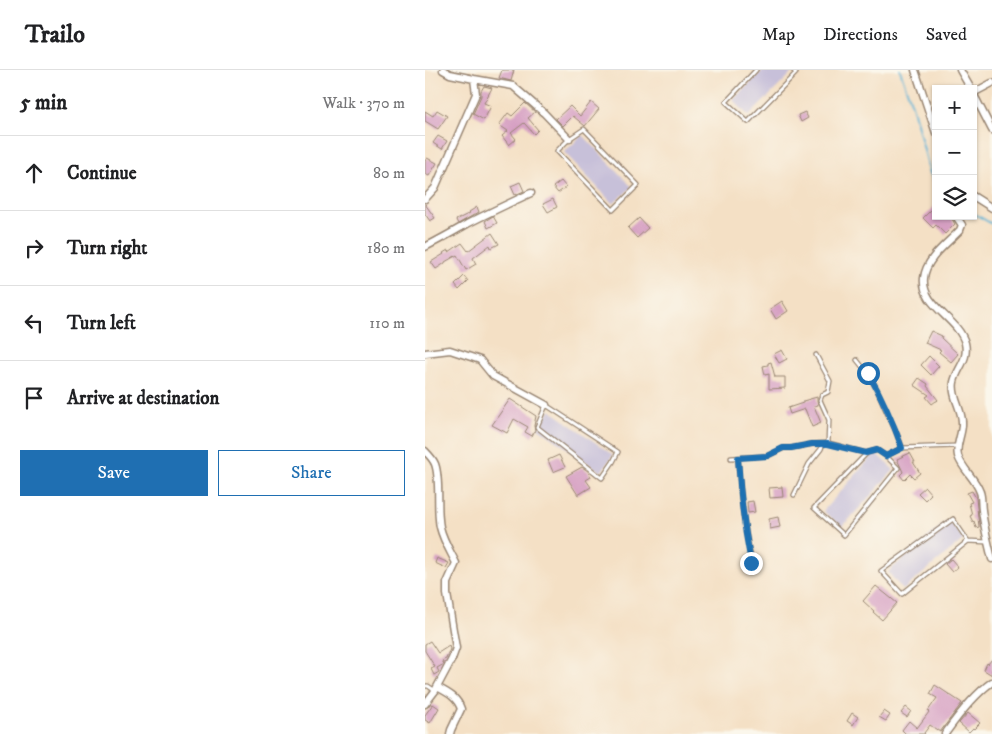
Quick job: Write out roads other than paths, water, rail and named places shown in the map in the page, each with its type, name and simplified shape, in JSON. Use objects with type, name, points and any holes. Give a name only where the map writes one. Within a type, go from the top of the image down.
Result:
[{"type":"street","points":[[443,70],[450,74],[474,80],[513,86],[544,113],[569,139]]},
{"type":"street","points":[[915,70],[932,112]]},
{"type":"street","points":[[960,70],[969,85]]},
{"type":"street","points":[[425,199],[435,188],[477,94],[474,80]]},
{"type":"street","points":[[977,91],[992,83]]},
{"type":"street","points":[[977,101],[992,130]]},
{"type":"street","points":[[425,247],[501,207],[531,194]]},
{"type":"street","points":[[977,199],[992,208]]},
{"type":"street","points":[[959,220],[962,225],[960,230],[929,261],[923,284],[932,302],[950,320],[961,334],[965,343],[966,352],[963,363],[957,373],[953,391],[961,413],[962,424],[957,446],[958,456],[980,492],[992,559]]},
{"type":"street","points":[[425,353],[450,350],[480,360],[493,376],[546,405]]},
{"type":"street","points":[[425,451],[435,463],[441,528],[446,544],[456,563],[447,583],[447,594],[456,648],[436,689],[425,704]]},
{"type":"street","points":[[945,734],[966,708],[992,682]]},
{"type":"street","points":[[436,689],[453,695],[461,709],[450,734]]},
{"type":"lane","points":[[755,70],[726,102],[748,122],[796,73],[793,70]]},
{"type":"lane","points":[[584,129],[638,185],[613,210],[557,151],[569,139],[584,129]]},
{"type":"lane","points":[[794,495],[809,464],[825,444],[829,420],[820,400],[822,395],[828,392],[830,381],[816,355]]},
{"type":"lane","points":[[857,360],[868,373],[875,386],[897,432],[902,448]]},
{"type":"lane","points":[[546,405],[618,452],[602,478],[537,427],[546,405]]},
{"type":"lane","points":[[731,458],[767,456],[783,448],[812,444],[825,444],[866,453],[877,450],[886,456],[898,468],[844,535],[814,508],[866,453]]},
{"type":"lane","points":[[886,456],[902,448],[957,446]]},
{"type":"lane","points":[[738,458],[740,494],[751,563]]},
{"type":"lane","points":[[968,541],[953,519],[881,571],[902,594],[968,541],[988,542]]},
{"type":"lane","points":[[425,686],[436,689]]},
{"type":"waterway","points":[[900,70],[913,108],[932,177]]},
{"type":"waterway","points":[[977,215],[992,224]]}]
